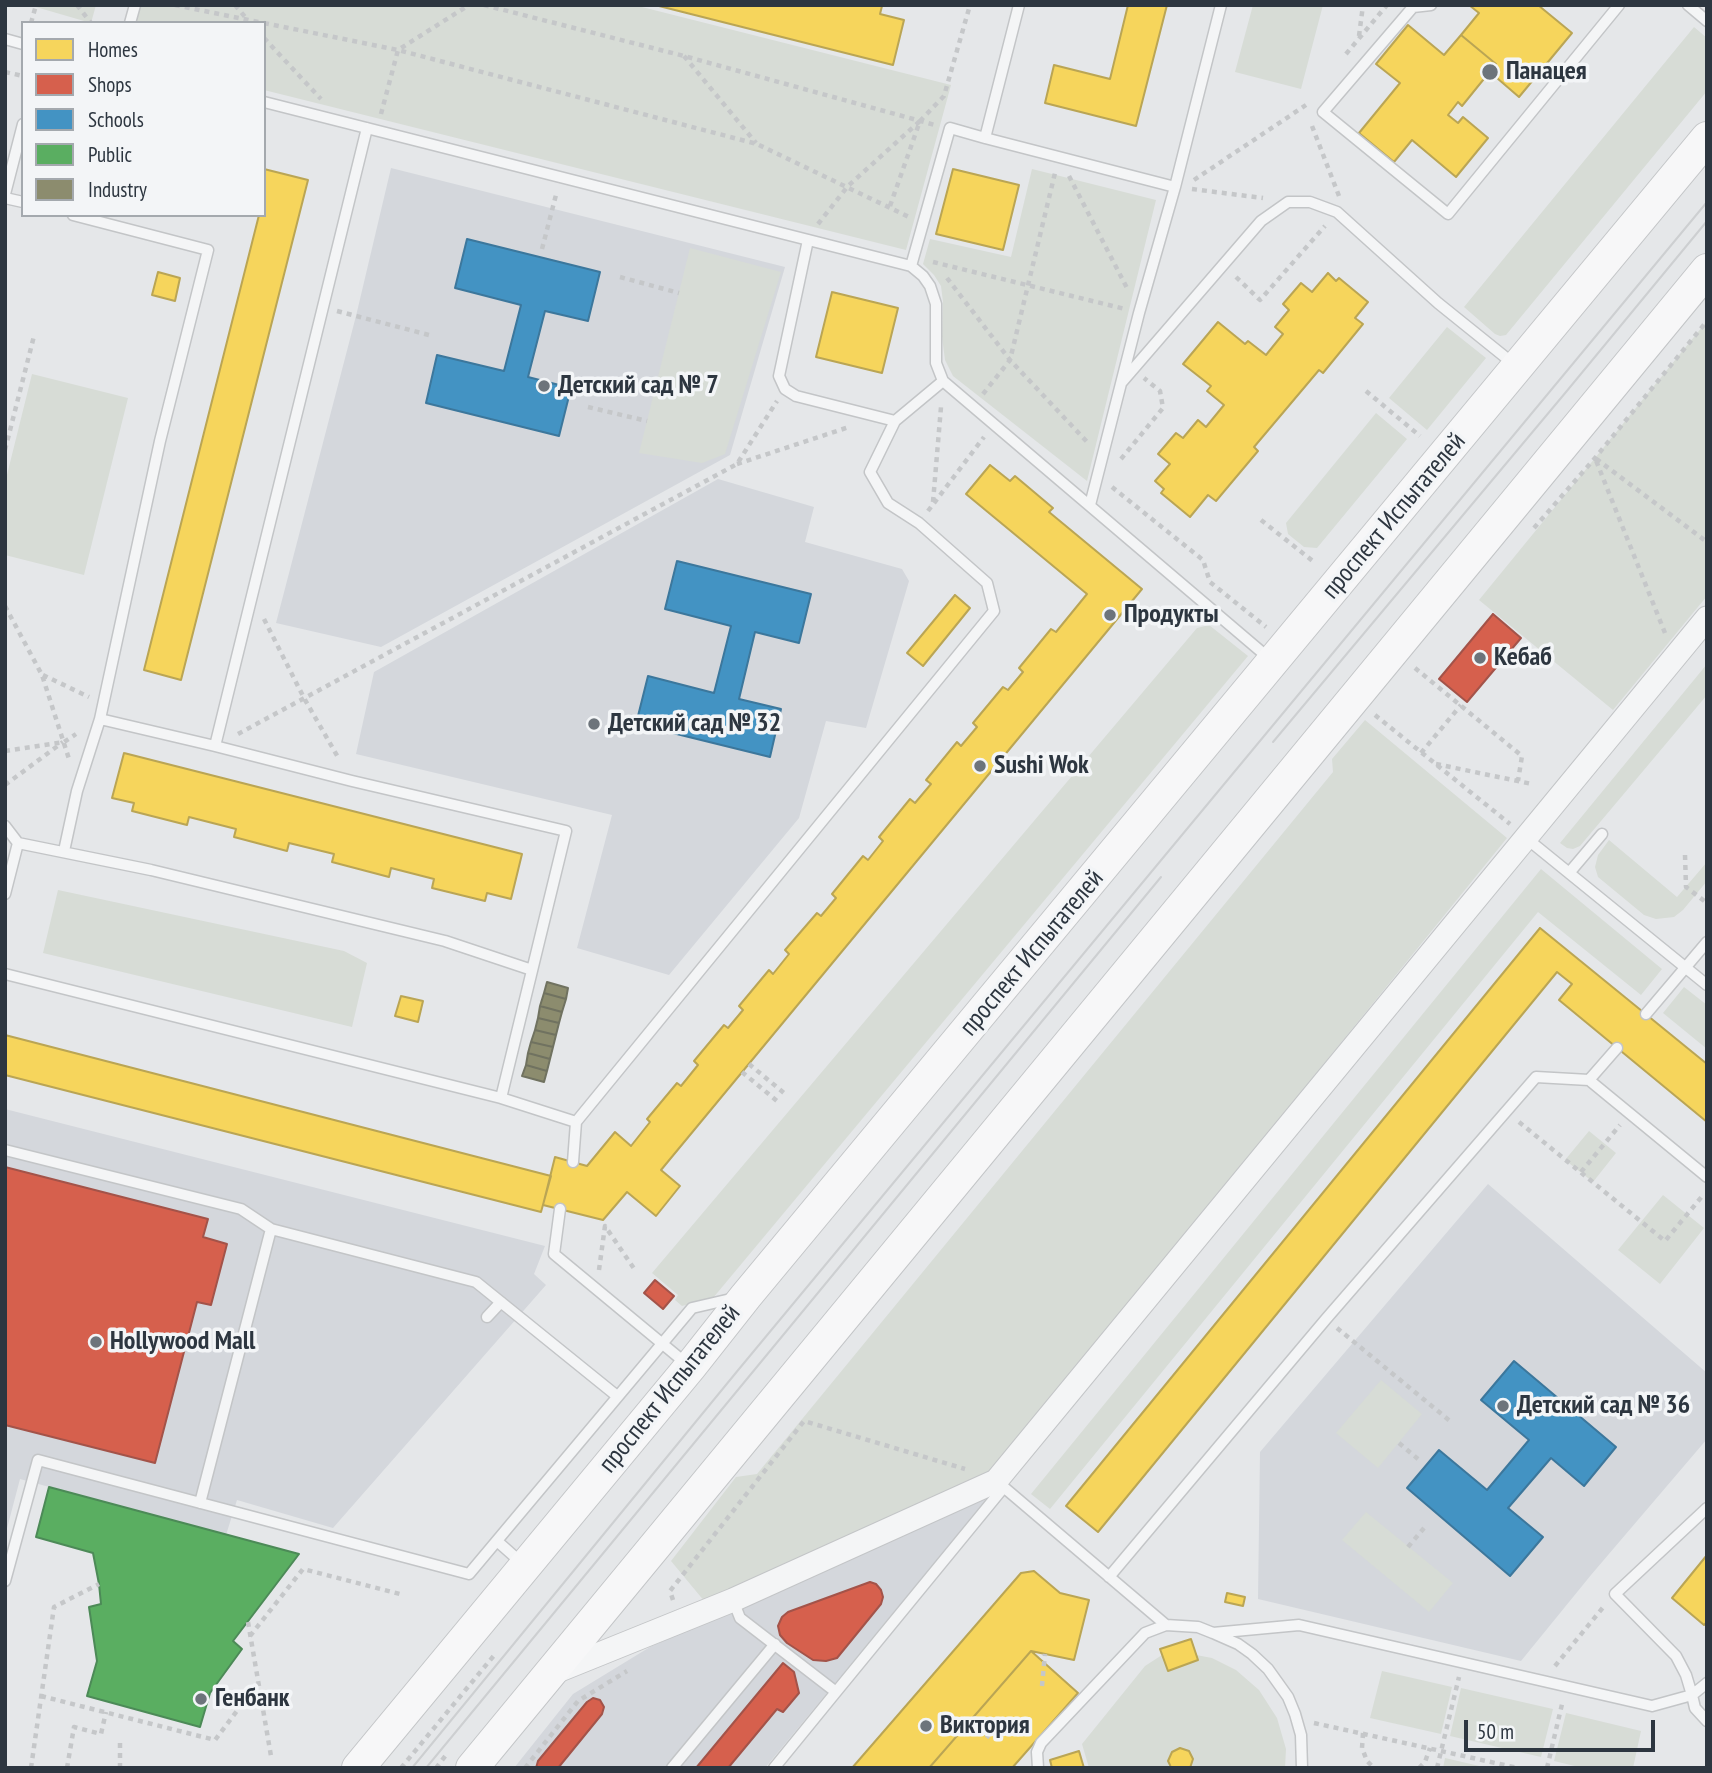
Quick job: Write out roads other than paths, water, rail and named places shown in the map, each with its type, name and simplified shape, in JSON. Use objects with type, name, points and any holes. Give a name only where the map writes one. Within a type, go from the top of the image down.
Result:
[{"type":"main road","name":"проспект Испытателей","points":[[358,1768],[1707,138]]},
{"type":"main road","points":[[472,1768],[1707,271]]},
{"type":"street","points":[[548,1675],[733,1600],[1000,1484],[1707,618]]},
{"type":"lane","points":[[985,138],[1019,5]]},
{"type":"lane","points":[[1090,505],[1221,5]]},
{"type":"lane","points":[[1431,5],[1413,7],[1323,112],[1448,215],[1619,5]]},
{"type":"lane","points":[[1688,5],[1707,20]]},
{"type":"lane","points":[[266,103],[560,177],[810,235],[911,266],[930,286],[936,304],[936,363],[943,381],[1273,662]]},
{"type":"lane","points":[[215,747],[367,128]]},
{"type":"lane","points":[[911,266],[950,128],[1175,187]]},
{"type":"lane","points":[[5,196],[21,132]]},
{"type":"lane","points":[[1122,382],[1261,221],[1288,202],[1310,202],[1337,212],[1438,303],[1517,367]]},
{"type":"lane","points":[[64,851],[78,791],[100,719],[160,441],[208,250],[81,217]]},
{"type":"lane","points":[[810,235],[779,376],[785,388],[796,396],[895,421]]},
{"type":"lane","points":[[573,1162],[576,1122],[994,611],[987,583],[919,523],[888,503],[870,472],[895,421],[943,381]]},
{"type":"lane","points":[[100,719],[566,831],[502,1098]]},
{"type":"lane","points":[[5,825],[18,843],[164,873],[445,941],[533,970]]},
{"type":"lane","points":[[1569,873],[1602,834]]},
{"type":"lane","points":[[1526,838],[1707,985]]},
{"type":"lane","points":[[5,894],[18,843]]},
{"type":"lane","points":[[1646,1014],[1707,942]]},
{"type":"lane","points":[[5,974],[502,1098],[576,1122]]},
{"type":"lane","points":[[1589,1080],[1617,1048]]},
{"type":"lane","points":[[1109,1577],[1335,1308],[1536,1077],[1589,1080],[1707,1177]]},
{"type":"lane","points":[[5,1150],[241,1209],[271,1229],[476,1282],[617,1396]]},
{"type":"lane","points":[[560,1209],[554,1254],[690,1367]]},
{"type":"lane","points":[[200,1503],[271,1229]]},
{"type":"lane","points":[[5,1581],[38,1460],[469,1574],[692,1308],[746,1296]]},
{"type":"lane","points":[[487,1317],[501,1302]]},
{"type":"lane","points":[[774,1768],[1000,1484],[1166,1625]]},
{"type":"lane","points":[[1707,1508],[1615,1594],[1676,1657],[1686,1675],[1695,1708],[1707,1721]]},
{"type":"lane","points":[[497,1541],[525,1566]]},
{"type":"lane","points":[[733,1600],[740,1618],[836,1692]]},
{"type":"lane","points":[[1038,1768],[1037,1752],[1041,1743],[1145,1633],[1166,1625],[1198,1628],[1213,1633],[1238,1644],[1268,1669],[1288,1697],[1297,1719],[1301,1735],[1302,1768]]},
{"type":"lane","points":[[1213,1633],[1299,1625],[1652,1706],[1692,1695],[1707,1683]]},
{"type":"lane","points":[[672,1768],[775,1644]]},
{"type":"tram line","points":[[412,1768],[739,1369],[1707,202]]},
{"type":"tram line","points":[[1273,742],[1707,221]]},
{"type":"tram line","points":[[426,1768],[1161,877]]},
{"type":"place","name":"Панацея","points":[[1490,72]]},
{"type":"place","name":"Детский сад № 7","points":[[544,386]]},
{"type":"place","name":"Продукты","points":[[1110,615]]},
{"type":"place","name":"Кебаб","points":[[1480,658]]},
{"type":"place","name":"Детский сад № 32","points":[[594,724]]},
{"type":"place","name":"Sushi Wok","points":[[980,766]]},
{"type":"place","name":"Hollywood Mall","points":[[96,1342]]},
{"type":"place","name":"Детский сад № 36","points":[[1503,1406]]},
{"type":"place","name":"Генбанк","points":[[201,1699]]},
{"type":"place","name":"Виктория","points":[[926,1726]]}]
